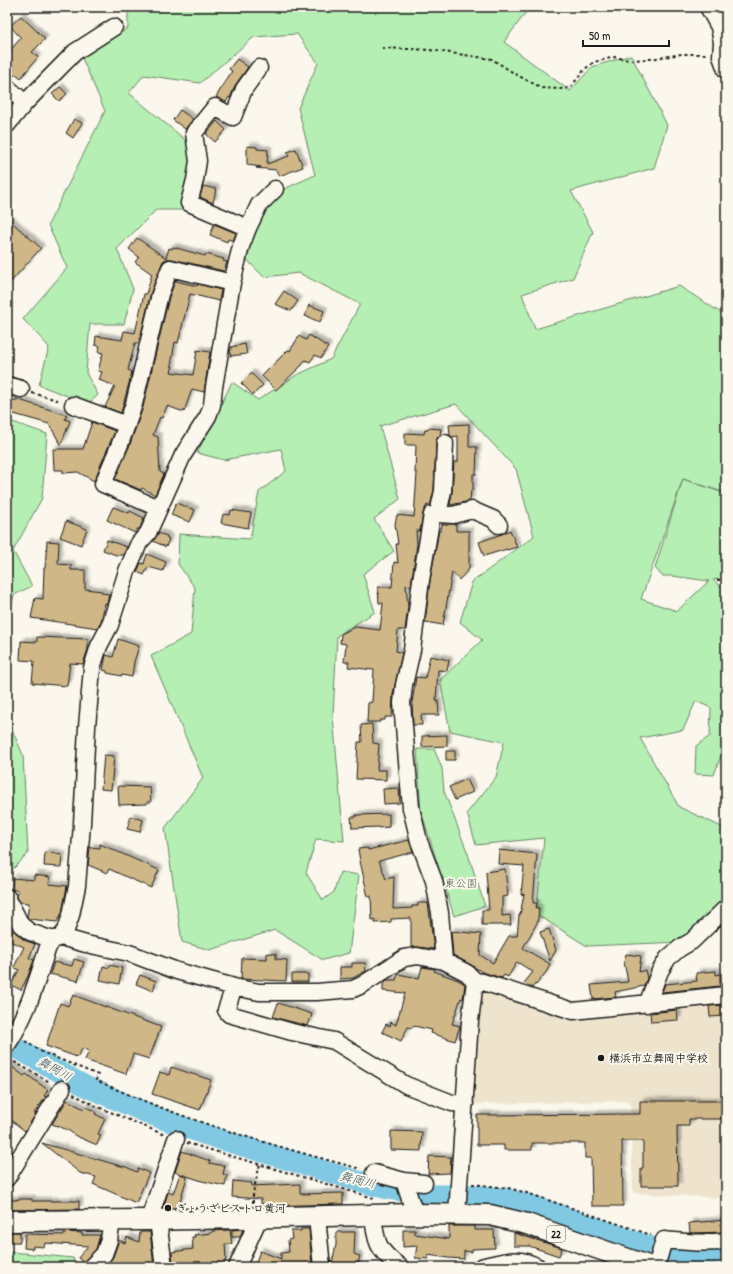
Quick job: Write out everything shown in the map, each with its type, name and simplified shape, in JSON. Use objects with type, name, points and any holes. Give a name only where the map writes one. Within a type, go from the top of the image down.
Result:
[{"type":"main road","name":"22","points":[[7,1221],[317,1217],[379,1208],[457,1209],[527,1224],[655,1264]]},
{"type":"street","points":[[708,7],[719,28],[722,42],[723,63]]},
{"type":"street","points":[[7,125],[25,103],[75,52],[114,26]]},
{"type":"street","points":[[248,228],[189,203],[198,161],[194,133],[215,107],[233,117],[244,89],[259,68]]},
{"type":"street","points":[[7,87],[25,103]]},
{"type":"street","points":[[10,1037],[29,1004],[48,947],[66,930],[71,916],[77,886],[92,668],[99,646],[110,625],[127,571],[139,543],[148,532],[183,455],[208,416],[212,405],[232,283],[241,246],[248,228],[260,205],[275,189]]},
{"type":"street","points":[[158,508],[103,484],[127,426],[134,404],[160,294],[170,268],[232,283]]},
{"type":"street","points":[[73,405],[127,426]]},
{"type":"street","points":[[438,514],[443,491],[445,443]]},
{"type":"street","points":[[444,961],[440,914],[434,881],[419,841],[411,808],[402,703],[404,685],[412,650],[421,580],[432,515],[452,515],[472,510],[492,519],[499,525]]},
{"type":"street","points":[[7,897],[21,925],[30,932],[129,954],[177,971],[258,992],[276,993],[353,990],[404,958],[417,956],[444,961],[475,980],[573,1011],[726,995]]},
{"type":"street","points":[[647,1004],[660,971],[668,958],[680,948],[692,941],[726,908]]},
{"type":"street","points":[[457,1209],[470,1021],[475,980]]},
{"type":"street","points":[[234,987],[226,1010],[229,1014],[292,1032],[334,1041],[406,1085],[452,1103],[464,1104]]},
{"type":"street","points":[[7,1178],[62,1089]]},
{"type":"street","points":[[164,1267],[153,1220],[176,1139]]},
{"type":"street","points":[[374,1173],[405,1184],[424,1183]]},
{"type":"street","points":[[405,1184],[413,1209]]},
{"type":"street","points":[[379,1208],[376,1239],[379,1247],[387,1257],[400,1267]]},
{"type":"street","points":[[317,1217],[322,1267]]},
{"type":"street","points":[[237,1267],[256,1218]]},
{"type":"street","points":[[91,1267],[104,1254],[110,1240],[112,1220]]},
{"type":"street","points":[[655,1264],[663,1241],[710,1243],[726,1241]]},
{"type":"street","points":[[481,1267],[508,1260],[530,1262],[538,1267]]},
{"type":"path","points":[[382,48],[430,50],[492,59],[517,75],[542,88],[559,89],[570,88],[585,69],[594,62],[615,57],[629,60],[650,59],[682,54],[713,54],[723,63]]},
{"type":"path","points":[[14,387],[73,405]]},
{"type":"path","points":[[717,580],[726,580]]},
{"type":"path","points":[[10,1037],[98,1075],[96,1080],[124,1093],[201,1123],[285,1149],[374,1173]]},
{"type":"path","points":[[7,1058],[96,1106],[176,1139],[260,1164],[379,1208]]},
{"type":"path","points":[[256,1218],[253,1193],[260,1164]]},
{"type":"path","points":[[458,1184],[508,1188],[527,1193],[663,1241]]},
{"type":"shaded area","name":"横浜市立舞岡中学校","points":[[482,986],[573,1015],[726,999],[726,1200],[723,1198],[633,1193],[630,1101],[472,1104],[480,991]]},
{"type":"green space","points":[[128,7],[530,7],[504,42],[570,91],[592,67],[631,55],[667,125],[654,168],[571,191],[593,232],[573,278],[522,294],[535,329],[679,286],[726,316],[726,493],[683,479],[726,494],[726,578],[713,580],[726,591],[726,742],[714,775],[695,774],[696,746],[710,736],[711,708],[696,701],[683,730],[640,738],[679,807],[726,829],[726,900],[682,942],[587,946],[536,914],[544,838],[476,845],[467,813],[496,777],[504,742],[450,731],[440,680],[482,640],[460,622],[472,582],[534,536],[516,469],[456,404],[380,426],[400,499],[374,519],[394,551],[363,574],[375,612],[337,636],[333,716],[344,841],[316,839],[306,873],[323,900],[334,892],[340,872],[359,875],[349,953],[323,960],[275,930],[210,950],[182,942],[165,828],[203,778],[151,656],[191,634],[195,588],[178,564],[179,534],[250,539],[259,492],[286,471],[281,449],[224,460],[197,453],[232,382],[258,400],[295,376],[331,359],[360,304],[299,273],[264,277],[243,256],[273,194],[315,175],[298,108],[318,63],[297,34],[254,37],[200,83],[144,75],[129,93],[189,143],[200,177],[183,210],[156,210],[117,249],[133,289],[124,324],[90,324],[86,373],[98,395],[88,404],[39,385],[49,347],[23,319],[67,268],[48,225],[105,111],[82,58],[128,28]],"holes":[[[683,479],[655,568],[662,576],[709,581],[677,611],[641,599]]]},
{"type":"green space","points":[[7,420],[47,434],[42,498],[13,551],[32,586],[14,595],[7,629]]},
{"type":"green space","points":[[7,718],[23,755],[28,854],[7,875]]},
{"type":"green space","name":"東公園","points":[[417,749],[434,749],[442,768],[444,791],[468,854],[485,906],[454,916],[421,811]]},
{"type":"green space","points":[[12,1252],[73,1258],[76,1266],[8,1267],[7,1255]]},
{"type":"building","points":[[21,16],[45,39],[32,52],[38,57],[21,78],[16,74],[14,76],[7,70],[7,54],[21,38],[10,26]]},
{"type":"building","points":[[237,59],[248,67],[236,84],[230,98],[229,97],[226,102],[216,97],[232,71],[229,69]]},
{"type":"building","points":[[60,87],[67,94],[59,101],[52,94]]},
{"type":"building","points":[[180,110],[193,119],[185,129],[173,120]]},
{"type":"building","points":[[74,119],[82,123],[73,138],[66,133]]},
{"type":"building","points":[[217,121],[226,130],[215,142],[206,134]]},
{"type":"building","points":[[247,146],[268,150],[267,164],[289,156],[287,152],[296,149],[303,167],[279,176],[276,170],[256,168],[261,167],[247,165]]},
{"type":"building","points":[[203,186],[216,189],[213,203],[200,197]]},
{"type":"building","points":[[7,218],[41,248],[7,286]]},
{"type":"building","points":[[214,224],[236,233],[233,241],[228,239],[227,242],[210,235]]},
{"type":"building","points":[[137,238],[166,258],[169,248],[172,249],[173,247],[205,256],[206,254],[224,259],[223,261],[227,262],[224,271],[172,259],[163,261],[151,292],[139,343],[135,343],[128,370],[132,372],[121,413],[105,407],[115,386],[99,380],[102,372],[98,371],[103,353],[98,352],[100,346],[95,345],[96,336],[122,340],[124,331],[135,333],[144,294],[146,294],[152,274],[135,262],[139,257],[129,249]]},
{"type":"building","points":[[176,279],[176,281],[197,286],[198,284],[221,290],[219,301],[190,294],[178,343],[175,342],[171,372],[193,375],[197,350],[210,352],[204,392],[192,389],[184,412],[167,406],[162,418],[160,417],[153,435],[158,437],[160,472],[164,474],[155,495],[142,488],[141,490],[115,479],[129,447],[143,407],[169,297]]},
{"type":"building","points":[[284,291],[298,301],[291,311],[275,304]]},
{"type":"building","points":[[309,305],[324,311],[320,322],[305,316]]},
{"type":"building","points":[[309,335],[328,347],[321,358],[315,355],[310,362],[305,360],[302,365],[276,390],[262,376],[288,350],[290,351],[299,336],[306,340]]},
{"type":"building","points":[[245,344],[247,354],[230,356],[231,347]]},
{"type":"building","points":[[251,373],[263,385],[253,395],[241,383]]},
{"type":"building","points":[[7,398],[15,401],[16,399],[67,415],[65,419],[70,421],[61,445],[49,424],[7,412]]},
{"type":"building","points":[[92,422],[115,431],[94,481],[78,472],[63,473],[63,470],[54,470],[53,449],[83,449]]},
{"type":"building","points":[[469,424],[469,447],[477,447],[476,474],[473,474],[473,490],[471,490],[470,501],[450,505],[454,462],[458,462],[458,436],[452,437],[450,435],[449,425]]},
{"type":"building","points":[[428,428],[441,429],[436,443],[434,490],[430,506],[427,505],[423,513],[420,531],[416,531],[417,544],[411,586],[406,585],[408,607],[405,630],[398,630],[396,651],[402,653],[393,694],[392,717],[385,717],[385,720],[380,720],[380,722],[367,722],[368,703],[372,702],[374,670],[348,667],[349,662],[344,662],[346,644],[340,643],[341,634],[355,627],[380,630],[383,603],[379,603],[378,587],[392,587],[394,562],[398,563],[396,544],[398,544],[395,524],[397,515],[414,517],[417,473],[415,473],[416,445],[405,445],[405,433],[424,434],[425,430],[428,430]]},
{"type":"building","points":[[176,503],[195,510],[190,522],[171,515]]},
{"type":"building","points":[[113,507],[129,513],[130,511],[144,518],[140,528],[137,529],[135,533],[107,520]]},
{"type":"building","points":[[231,510],[251,513],[248,528],[221,523],[223,514],[230,515]]},
{"type":"building","points":[[66,521],[87,529],[81,545],[60,537]]},
{"type":"building","points":[[442,524],[456,524],[456,531],[469,531],[469,569],[459,580],[452,572],[443,625],[425,622],[430,581],[439,530],[441,531]]},
{"type":"building","points":[[510,530],[517,547],[484,556],[479,542]]},
{"type":"building","points":[[158,533],[167,536],[169,539],[166,547],[153,541]]},
{"type":"building","points":[[107,540],[127,547],[123,555],[116,555],[103,550]]},
{"type":"building","points":[[47,541],[59,542],[58,564],[71,565],[71,570],[85,570],[85,589],[102,591],[102,593],[109,594],[98,628],[31,618],[35,598],[43,599]]},
{"type":"building","points":[[147,554],[166,562],[163,571],[148,567],[144,575],[137,572],[141,563],[144,564]]},
{"type":"building","points":[[37,637],[88,639],[88,649],[83,664],[70,663],[67,686],[32,683],[34,661],[20,660],[21,641],[37,642]]},
{"type":"building","points":[[118,639],[139,646],[134,662],[132,677],[107,673],[107,671],[103,670],[106,655],[113,657]]},
{"type":"building","points":[[430,656],[449,660],[447,671],[438,670],[436,701],[438,701],[439,715],[421,715],[422,725],[413,725],[412,703],[416,677],[425,678]]},
{"type":"building","points":[[372,724],[373,743],[379,744],[377,770],[386,770],[386,780],[356,779],[358,742],[362,742],[361,725]]},
{"type":"building","points":[[447,735],[447,746],[422,747],[422,736]]},
{"type":"building","points":[[446,751],[455,751],[455,760],[446,760]]},
{"type":"building","points":[[104,755],[114,756],[111,790],[101,789]]},
{"type":"building","points":[[467,779],[473,792],[455,800],[449,787]]},
{"type":"building","points":[[118,786],[150,787],[151,802],[147,802],[147,804],[119,805]]},
{"type":"building","points":[[399,788],[400,803],[384,804],[383,789]]},
{"type":"building","points":[[389,814],[389,827],[352,828],[351,817],[356,817],[356,815]]},
{"type":"building","points":[[131,816],[143,820],[140,832],[127,829]]},
{"type":"building","points":[[409,840],[413,852],[379,861],[386,879],[394,877],[393,909],[412,908],[412,906],[418,906],[418,903],[428,903],[434,949],[411,947],[411,918],[391,919],[391,922],[375,923],[375,919],[372,920],[371,896],[368,897],[358,849],[368,848],[368,850]]},
{"type":"building","points":[[100,844],[159,870],[151,888],[109,869],[107,873],[88,865],[90,847],[100,848]]},
{"type":"building","points":[[499,850],[537,854],[533,903],[537,903],[536,908],[539,908],[538,918],[537,923],[523,948],[550,964],[547,971],[532,988],[524,983],[533,972],[517,962],[508,977],[504,975],[502,978],[482,972],[453,955],[451,931],[481,934],[480,955],[493,963],[509,936],[517,936],[519,915],[524,894],[521,895],[524,866],[498,864]]},
{"type":"building","points":[[45,852],[62,855],[61,867],[44,866]]},
{"type":"building","points":[[505,869],[508,896],[502,897],[502,916],[510,915],[511,925],[482,925],[482,910],[489,910],[486,872]]},
{"type":"building","points":[[34,875],[50,877],[49,884],[67,886],[62,913],[57,922],[29,919],[27,917],[29,903],[20,902],[17,897],[18,891],[12,889],[13,878],[34,880]]},
{"type":"building","points":[[549,929],[556,950],[550,961],[540,932]]},
{"type":"building","points":[[13,930],[24,940],[35,944],[29,958],[34,960],[21,990],[11,985],[19,970],[14,967],[24,947],[9,941]]},
{"type":"building","points":[[267,953],[276,954],[276,959],[287,960],[286,981],[241,979],[242,958],[267,959]]},
{"type":"building","points":[[626,954],[641,956],[639,972],[645,970],[647,978],[644,986],[615,992],[616,997],[593,999],[591,985],[628,982],[624,962]]},
{"type":"building","points":[[74,959],[84,962],[78,981],[50,974],[54,962],[72,966]]},
{"type":"building","points":[[352,963],[365,963],[366,971],[353,978],[340,979],[340,967],[352,967]]},
{"type":"building","points":[[110,965],[122,968],[119,984],[100,980],[103,966],[109,968]]},
{"type":"building","points":[[422,967],[435,969],[434,971],[465,984],[463,999],[461,998],[452,1024],[460,1026],[455,1041],[431,1033],[432,1030],[414,1026],[412,1028],[408,1027],[401,1041],[382,1032],[386,1024],[390,1026],[391,1022],[396,1025],[405,993],[383,991],[383,983],[388,980],[396,980],[398,974],[419,978]]},
{"type":"building","points":[[716,971],[716,975],[720,974],[720,986],[662,992],[665,984],[697,981],[696,973]]},
{"type":"building","points":[[292,974],[308,974],[308,982],[292,982]]},
{"type":"building","points":[[140,975],[156,981],[153,991],[136,984]]},
{"type":"building","points":[[73,995],[161,1027],[149,1059],[133,1054],[126,1074],[85,1060],[89,1051],[83,1048],[77,1057],[46,1046],[60,1003],[68,1006]]},
{"type":"building","points":[[278,1003],[312,1014],[308,1026],[273,1017]]},
{"type":"building","points":[[726,1005],[726,1016],[710,1017],[709,1006]]},
{"type":"building","points":[[677,1010],[678,1020],[651,1022],[650,1013]]},
{"type":"building","points":[[7,1063],[24,1076],[26,1074],[48,1090],[44,1096],[46,1097],[34,1113],[36,1114],[25,1131],[7,1117]]},
{"type":"building","points":[[171,1067],[211,1080],[200,1110],[152,1094],[160,1072],[169,1075]]},
{"type":"building","points":[[67,1100],[84,1109],[86,1107],[96,1112],[95,1114],[105,1119],[98,1134],[101,1135],[97,1145],[76,1136],[68,1130],[52,1124]]},
{"type":"building","points":[[640,1101],[726,1101],[726,1119],[689,1119],[689,1126],[677,1126],[678,1186],[641,1186],[643,1141],[622,1141],[623,1206],[592,1206],[591,1158],[585,1158],[585,1143],[532,1143],[532,1150],[504,1150],[504,1145],[477,1145],[477,1115],[640,1114]]},
{"type":"building","points":[[391,1131],[422,1132],[421,1151],[391,1150]]},
{"type":"building","points":[[42,1143],[124,1166],[137,1172],[138,1168],[149,1173],[136,1203],[93,1184],[96,1177],[80,1173]]},
{"type":"building","points":[[182,1151],[210,1161],[209,1163],[225,1166],[223,1174],[227,1175],[225,1186],[202,1181],[175,1172]]},
{"type":"building","points":[[429,1156],[451,1157],[450,1173],[428,1174]]},
{"type":"building","points":[[180,1174],[187,1177],[178,1208],[164,1206],[168,1192],[173,1194]]},
{"type":"building","points":[[233,1181],[252,1183],[251,1186],[300,1184],[300,1194],[343,1193],[343,1204],[265,1206],[265,1204],[261,1204],[261,1199],[232,1197]]},
{"type":"building","points":[[32,1199],[32,1201],[79,1201],[79,1209],[7,1210],[7,1200]]},
{"type":"building","points":[[726,1220],[726,1232],[690,1233],[689,1223]]},
{"type":"building","points":[[449,1226],[475,1226],[475,1230],[494,1230],[495,1248],[472,1249],[472,1252],[464,1251],[464,1259],[428,1255],[428,1259],[415,1258],[417,1246],[403,1247],[403,1230],[415,1230],[415,1234],[449,1239]]},
{"type":"building","points":[[243,1229],[240,1237],[232,1237],[232,1230]]},
{"type":"building","points":[[301,1229],[309,1229],[312,1267],[254,1267],[260,1251],[281,1259],[281,1253],[289,1252],[288,1240],[292,1239],[291,1231],[301,1231]]},
{"type":"building","points":[[230,1230],[232,1244],[225,1244],[225,1263],[201,1267],[173,1267],[172,1252],[193,1249],[192,1237],[195,1237],[194,1235],[212,1233],[212,1231]]},
{"type":"building","points":[[7,1232],[20,1232],[20,1242],[7,1242]]},
{"type":"building","points":[[65,1232],[82,1233],[82,1235],[100,1235],[96,1249],[83,1262],[78,1258],[88,1246],[45,1243],[44,1247],[33,1246],[33,1249],[24,1248],[25,1234],[65,1235]]},
{"type":"building","points":[[140,1232],[150,1232],[154,1267],[105,1267],[113,1257],[119,1240],[125,1243],[127,1237],[139,1242]]},
{"type":"building","points":[[336,1232],[355,1232],[354,1254],[360,1256],[357,1267],[331,1267],[336,1245]]},
{"type":"building","points":[[514,1233],[562,1248],[559,1256],[529,1246],[514,1246]]},
{"type":"waterway","name":"舞岡川","points":[[7,1043],[87,1087],[154,1116],[203,1134],[358,1181],[388,1189],[422,1195],[474,1195],[503,1198],[534,1206],[648,1246],[674,1252],[711,1253],[726,1251]]},
{"type":"place","name":"横浜市立舞岡中学校","points":[[601,1058]]},
{"type":"place","name":"ぎょうざビストロ黄河","points":[[168,1208]]}]
